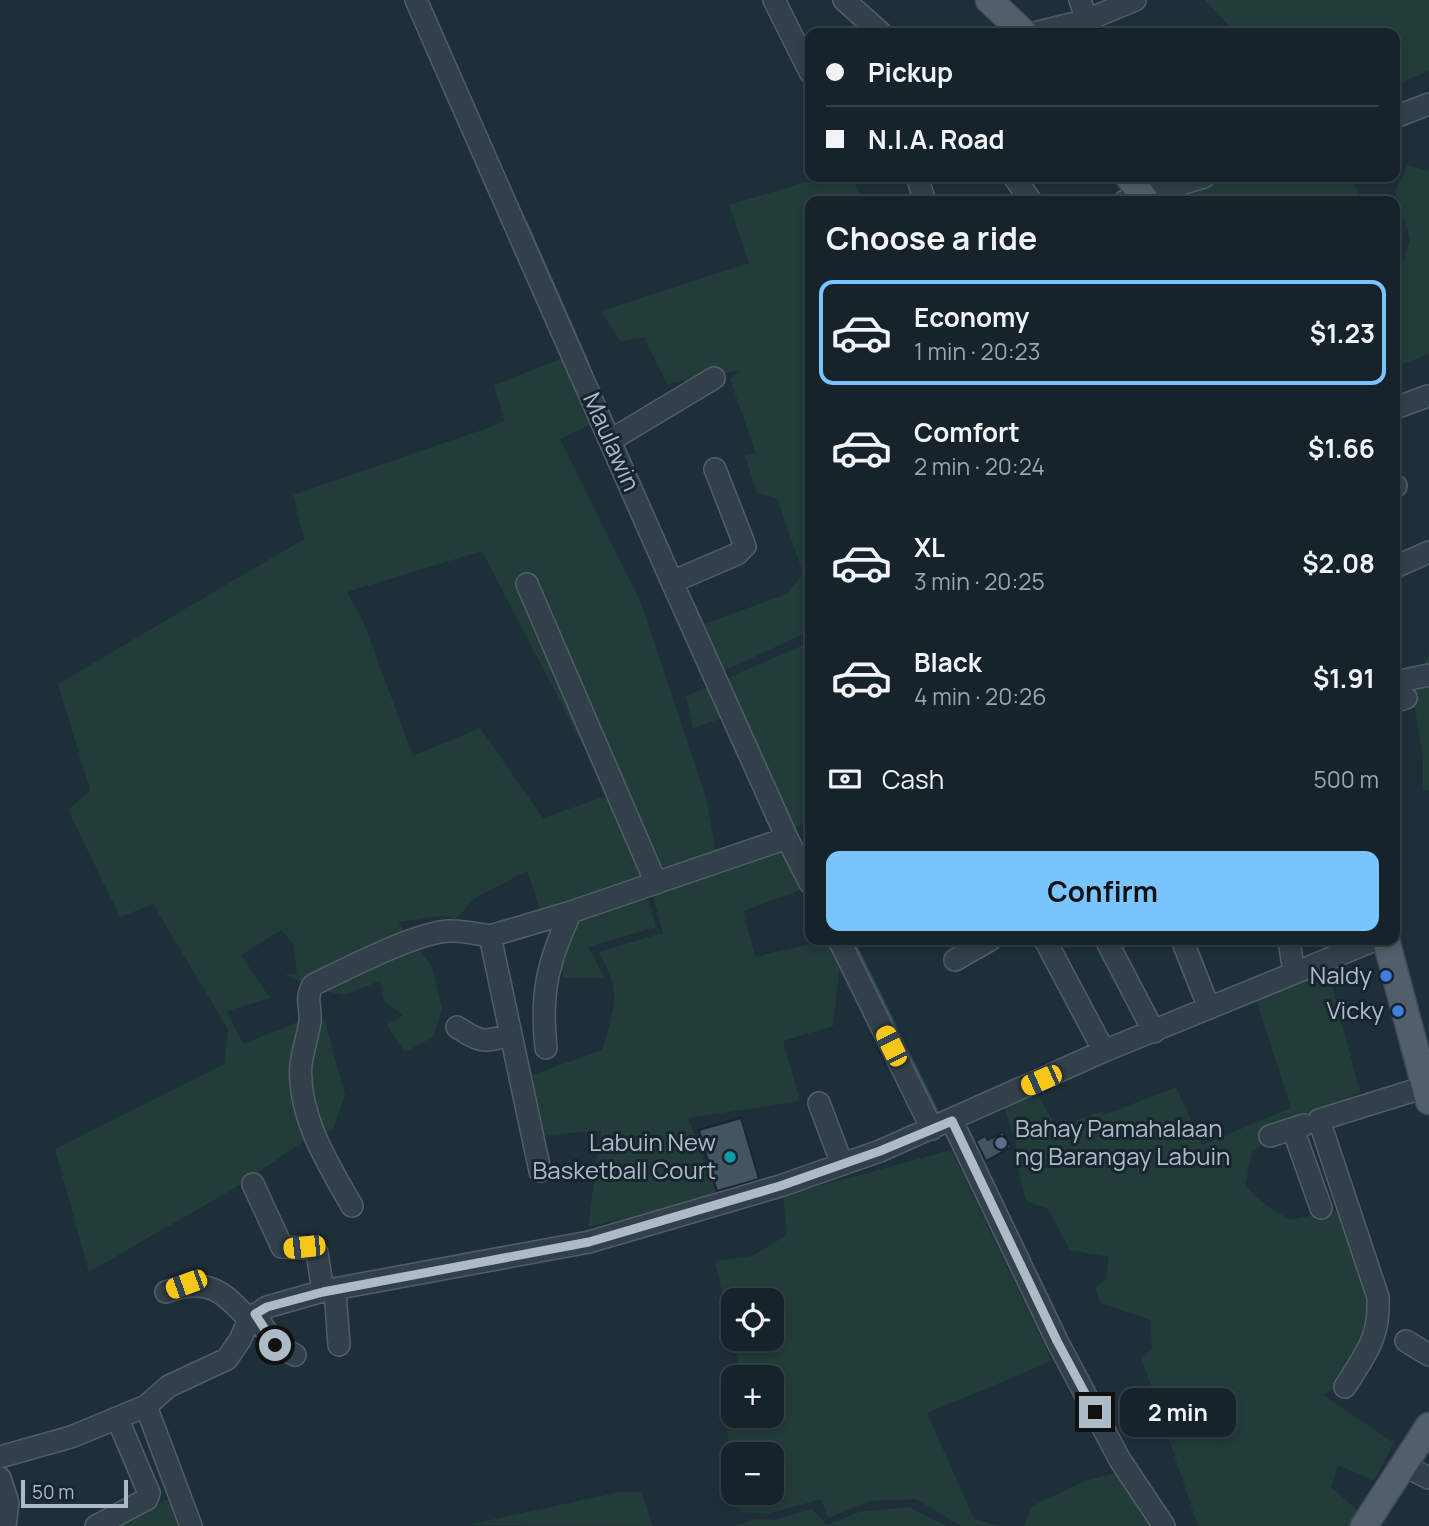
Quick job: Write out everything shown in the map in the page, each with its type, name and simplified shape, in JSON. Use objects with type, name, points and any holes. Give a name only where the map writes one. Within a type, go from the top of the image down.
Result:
[{"type":"main road","points":[[989,0],[1019,28]]},
{"type":"main road","points":[[1387,945],[1426,1078]]},
{"type":"main road","points":[[1364,1526],[1429,1426]]},
{"type":"street","name":"Maulawin","points":[[416,0],[672,582],[798,848],[805,868]]},
{"type":"street","points":[[774,0],[805,62]]},
{"type":"street","points":[[844,0],[875,28]]},
{"type":"street","points":[[1080,0],[1087,20]]},
{"type":"street","points":[[1055,28],[1087,20],[1135,0]]},
{"type":"street","points":[[1400,115],[1429,104]]},
{"type":"street","points":[[1135,194],[1184,182]]},
{"type":"street","points":[[611,440],[714,379]]},
{"type":"street","points":[[1400,406],[1428,396]]},
{"type":"street","points":[[672,582],[737,554],[745,546],[715,469]]},
{"type":"street","points":[[1400,565],[1429,552]]},
{"type":"street","points":[[527,584],[656,883]]},
{"type":"street","points":[[1400,693],[1429,675]]},
{"type":"street","points":[[352,1206],[320,1149],[309,1117],[301,1065],[310,1023],[307,994],[313,985],[432,934],[449,930],[490,936],[656,883],[798,848]]},
{"type":"street","points":[[547,1048],[543,993],[557,942],[571,912]]},
{"type":"street","points":[[490,936],[540,1171]]},
{"type":"street","points":[[841,945],[926,1127],[1057,1341],[1120,1460],[1164,1526]]},
{"type":"street","points":[[955,960],[981,945]]},
{"type":"street","points":[[1048,945],[1104,1051]]},
{"type":"street","points":[[1110,945],[1154,1032]]},
{"type":"street","points":[[1184,945],[1209,1008]]},
{"type":"street","points":[[1290,945],[1294,973]]},
{"type":"street","points":[[0,1457],[71,1437],[118,1420],[146,1406],[169,1386],[227,1359],[252,1317],[267,1307],[329,1291],[589,1242],[768,1190],[842,1164],[1104,1051],[1363,945]]},
{"type":"street","points":[[457,1027],[475,1039],[487,1042],[509,1035]]},
{"type":"street","points":[[1270,1136],[1426,1078]]},
{"type":"street","points":[[819,1103],[842,1164]]},
{"type":"street","points":[[1319,1120],[1378,1297],[1379,1323],[1371,1343],[1345,1388]]},
{"type":"street","points":[[1293,1129],[1321,1208]]},
{"type":"street","points":[[253,1184],[282,1247],[312,1248],[317,1253],[329,1291],[339,1345]]},
{"type":"street","points":[[166,1292],[186,1284],[201,1284],[229,1298],[252,1317],[275,1345],[295,1355]]},
{"type":"street","points":[[1406,1341],[1429,1355]]},
{"type":"street","points":[[146,1406],[191,1526]]},
{"type":"street","points":[[96,1526],[147,1499],[149,1493],[118,1420]]},
{"type":"street","points":[[1402,1465],[1429,1478]]},
{"type":"street","points":[[0,1478],[8,1503],[5,1526]]},
{"type":"green space","points":[[1205,0],[1429,0],[1429,71],[1400,83],[1400,28],[1231,28]]},
{"type":"green space","points":[[1407,165],[1429,171],[1429,354],[1400,365],[1400,273],[1410,238],[1400,207],[1400,196],[1397,196],[1395,191]]},
{"type":"green space","points":[[806,182],[854,182],[861,196],[805,196],[805,633],[721,672],[701,625],[787,594],[803,573],[777,498],[757,493],[745,456],[756,454],[730,379],[741,370],[667,384],[644,337],[620,341],[601,311],[749,263],[729,205]]},
{"type":"green space","points":[[1159,182],[1353,182],[1360,196],[1169,196]]},
{"type":"green space","points":[[565,357],[596,422],[560,439],[641,603],[706,798],[716,852],[631,879],[649,902],[656,927],[588,947],[605,978],[564,978],[527,871],[475,898],[456,919],[441,916],[398,922],[432,967],[442,1009],[433,1037],[405,1052],[387,1025],[403,1015],[384,1001],[380,981],[344,995],[325,991],[285,975],[297,973],[293,943],[281,930],[241,955],[270,998],[227,1011],[243,1044],[295,1023],[324,1018],[345,1095],[333,1130],[301,1143],[238,1186],[89,1272],[55,1149],[224,1064],[228,1029],[153,904],[120,917],[68,810],[90,790],[58,684],[304,539],[293,495],[505,422],[494,385]],"holes":[[[482,551],[609,795],[543,818],[480,728],[413,756],[363,621],[347,592]]]},
{"type":"green space","points":[[805,644],[805,821],[795,828],[740,712],[693,728],[686,696]]},
{"type":"green space","points":[[1429,653],[1429,791],[1423,789],[1423,757],[1412,691]]},
{"type":"green space","points":[[782,849],[801,890],[743,911],[755,957],[806,945],[830,945],[840,960],[833,1026],[783,1041],[800,1101],[688,1118],[718,1197],[588,1227],[601,1130],[532,1137],[532,1075],[602,1050],[614,1000],[611,978],[598,952],[663,933],[652,892]]},
{"type":"green space","points":[[1327,967],[1360,1092],[1265,1130],[1264,1144],[1252,1151],[1245,1186],[1263,1203],[1290,1220],[1340,1210],[1370,1290],[1371,1328],[1336,1388],[1323,1395],[1394,1443],[1374,1481],[1338,1465],[1331,1487],[1357,1510],[1349,1526],[1198,1526],[1142,1359],[1152,1348],[1150,1320],[1100,1303],[1095,1287],[1106,1279],[1109,1257],[1070,1250],[1048,1209],[1026,1201],[1016,1160],[1016,1144],[1004,1106],[1036,1091],[1056,1127],[1100,1112],[1104,1115],[1176,1087],[1202,1145],[1291,1108],[1255,996]]},
{"type":"green space","points":[[951,1150],[1052,1361],[927,1413],[974,1519],[1000,1526],[961,1526],[916,1499],[871,1501],[828,1518],[821,1499],[768,1514],[740,1512],[739,1505],[784,1505],[784,1442],[729,1442],[727,1428],[784,1428],[784,1365],[738,1365],[735,1351],[784,1351],[784,1288],[721,1288],[715,1261],[752,1256],[787,1235],[783,1196]]},
{"type":"green space","points":[[1123,1471],[1169,1526],[1024,1526],[1032,1506],[1085,1481]]},
{"type":"green space","points":[[620,1492],[641,1492],[653,1526],[467,1525]]},
{"type":"green space","points":[[166,1500],[176,1510],[182,1526],[118,1526]]},
{"type":"green space","points":[[909,1507],[946,1526],[735,1526],[755,1519],[774,1520],[812,1509],[827,1525],[859,1512]]},
{"type":"building","name":"Labuin New Basketball Court","points":[[741,1118],[759,1179],[717,1191],[699,1130]]},
{"type":"building","points":[[1003,1132],[1011,1147],[986,1161],[976,1141],[985,1136],[988,1140]]},
{"type":"waterway","points":[[526,224],[587,363]]},
{"type":"waterway","points":[[854,945],[940,1119]]},
{"type":"place","name":"Naldy","points":[[1386,976]]},
{"type":"place","name":"Vicky","points":[[1398,1011]]},
{"type":"place","name":"Bahay Pamahalaan ng Barangay Labuin","points":[[1001,1143]]},
{"type":"place","name":"Labuin New Basketball Court","points":[[730,1157]]},
{"type":"route","points":[[275,1345],[255,1314],[267,1307],[323,1292],[589,1242],[780,1186],[880,1151],[952,1121],[1057,1341],[1095,1412]]}]
